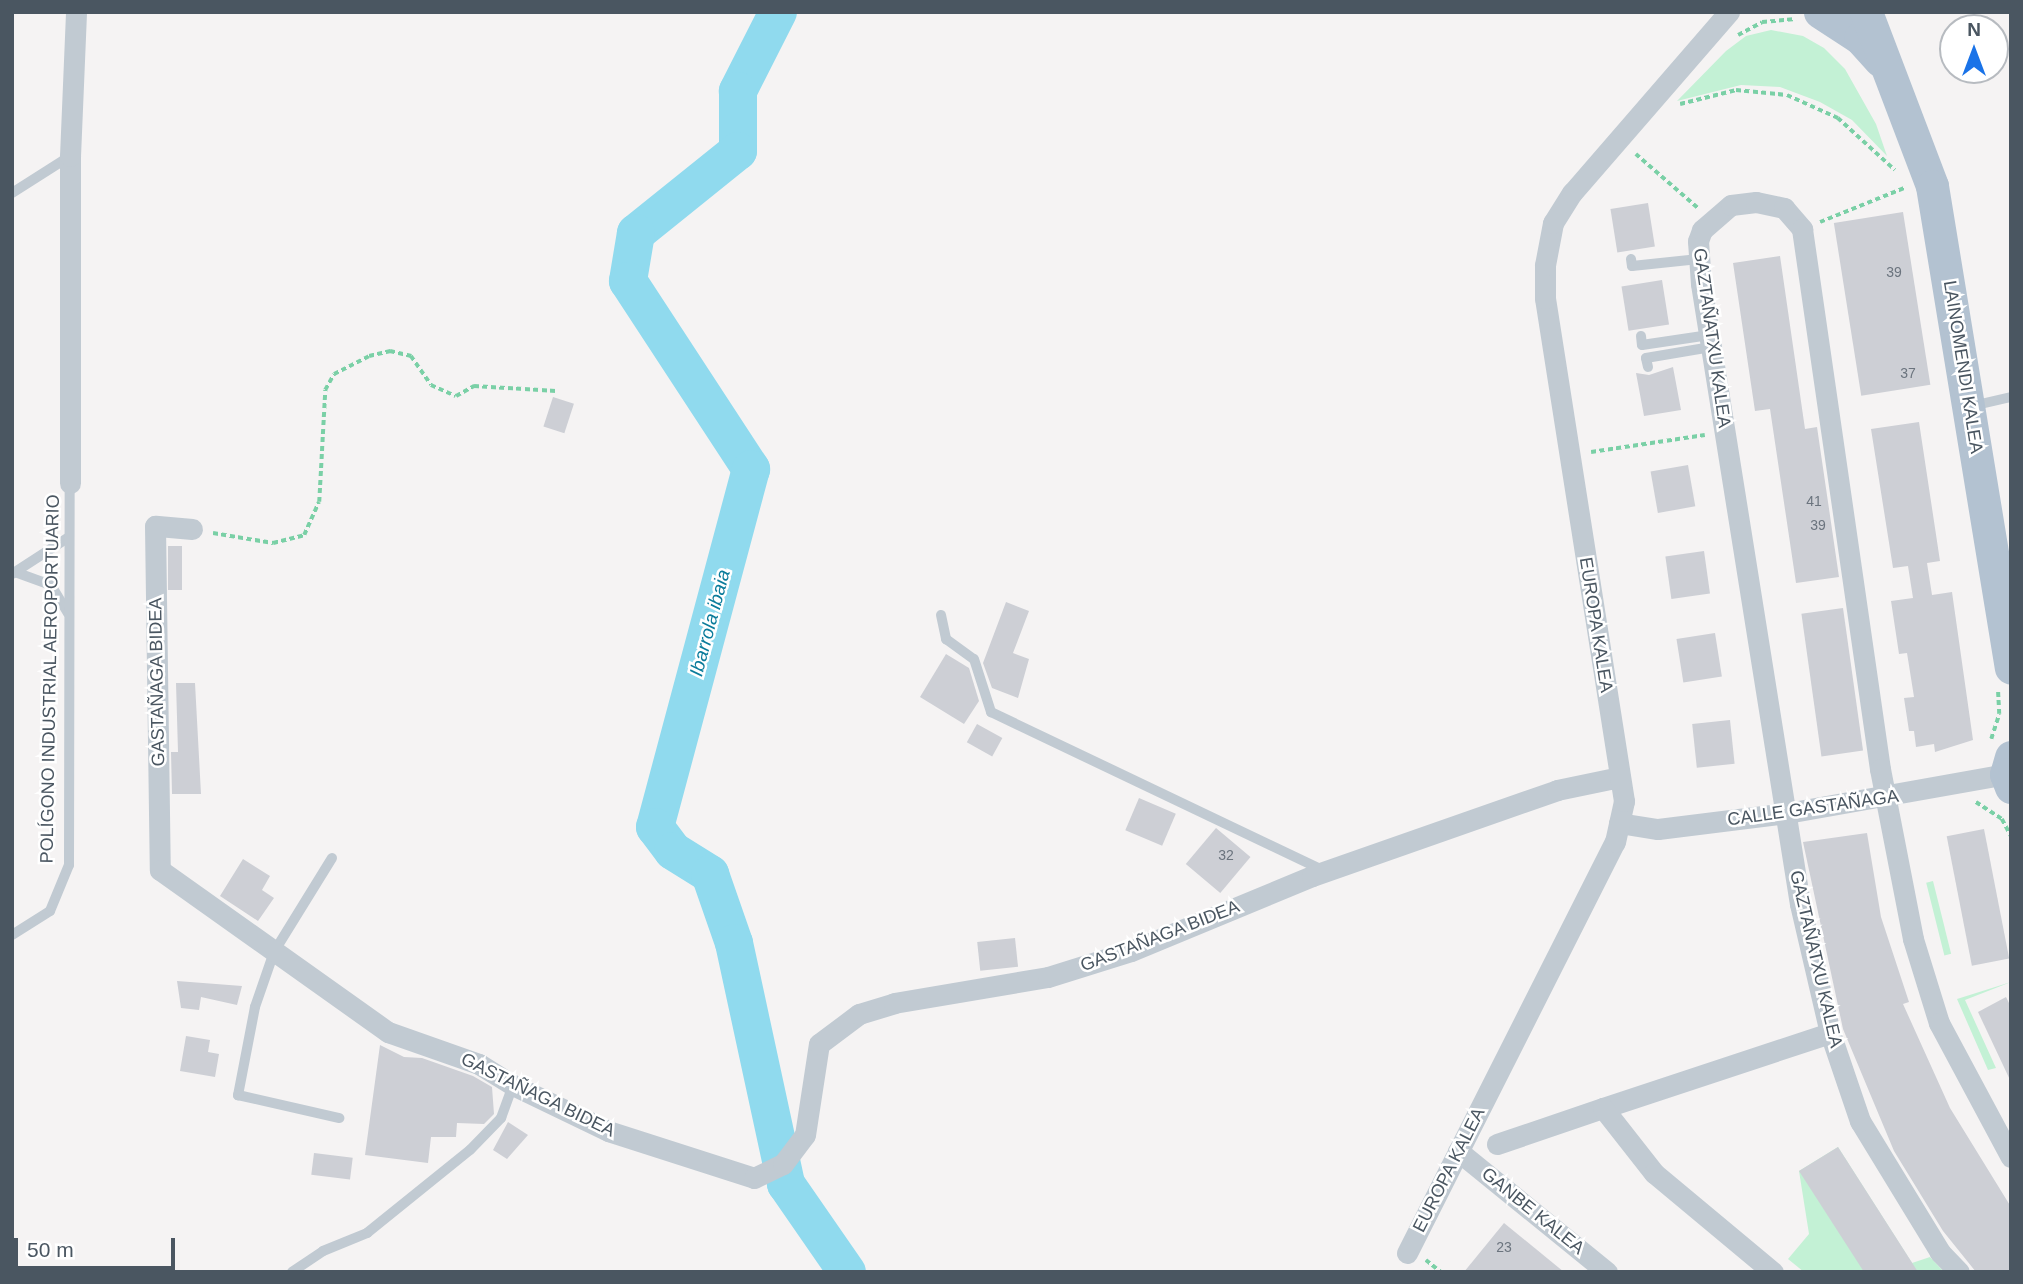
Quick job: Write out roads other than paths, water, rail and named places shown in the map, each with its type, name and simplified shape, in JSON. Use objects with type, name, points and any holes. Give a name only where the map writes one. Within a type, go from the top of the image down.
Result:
[{"type":"main road","name":"LAINOMENDI KALEA","points":[[1866,12],[1891,72],[1970,406],[1994,535],[2004,679]]},
{"type":"main road","name":"LAINOMENDI KALEA","points":[[1813,17],[1860,38],[1891,72]]},
{"type":"street","points":[[69,483],[70,156],[76,12]]},
{"type":"street","name":"EUROPA KALEA","points":[[1407,1253],[1615,842],[1624,801],[1545,298],[1545,265],[1553,223],[1572,193],[1724,18]]},
{"type":"street","name":"GAZTAÑATXU KALEA","points":[[1885,798],[1802,229],[1784,208],[1756,202],[1731,205],[1710,219],[1698,241],[1699,258],[1724,432],[1800,904],[1830,1033],[1860,1121],[1940,1252],[1959,1272]]},
{"type":"street","name":"GASTAÑAGA BIDEA","points":[[192,529],[155,526],[160,870],[388,1032],[480,1064],[513,1085],[608,1131],[754,1178],[783,1164],[805,1135],[819,1044],[859,1014],[894,1003],[1048,977],[1132,951],[1326,872],[1557,790],[1620,777]]},
{"type":"street","name":"CALLE GASTAÑAGA","points":[[1619,823],[1658,829],[1787,813],[1885,798],[2003,767]]},
{"type":"street","points":[[1885,798],[1913,939],[1939,1023],[2011,1157]]},
{"type":"street","points":[[1497,1144],[1830,1033]]},
{"type":"street","points":[[1603,1108],[1654,1173],[1773,1272]]},
{"type":"street","name":"GANBE KALEA","points":[[1458,1151],[1607,1272]]},
{"type":"lane","points":[[12,193],[70,156]]},
{"type":"lane","points":[[1631,259],[1632,266],[1699,258]]},
{"type":"lane","points":[[1641,336],[1642,345],[1710,341]]},
{"type":"lane","points":[[1648,367],[1646,358],[1710,341]]},
{"type":"lane","points":[[1970,406],[2011,397]]},
{"type":"lane","name":"POLÍGONO INDUSTRIAL AEROPORTUARIO","points":[[12,935],[50,911],[69,865],[69,483]]},
{"type":"lane","points":[[14,573],[69,537]]},
{"type":"lane","points":[[14,573],[51,585],[69,614]]},
{"type":"lane","points":[[941,615],[946,639],[974,659],[991,712],[1326,872]]},
{"type":"lane","points":[[332,858],[274,952],[255,1007],[238,1095],[339,1118]]},
{"type":"lane","points":[[292,1272],[323,1251],[367,1233],[470,1150],[501,1118],[513,1085]]},
{"type":"waterway","name":"Ibarrola ibaia","points":[[778,12],[738,91],[738,151],[636,233],[628,281],[751,469],[655,827],[673,851],[710,874],[734,943],[786,1184],[847,1272]]}]
